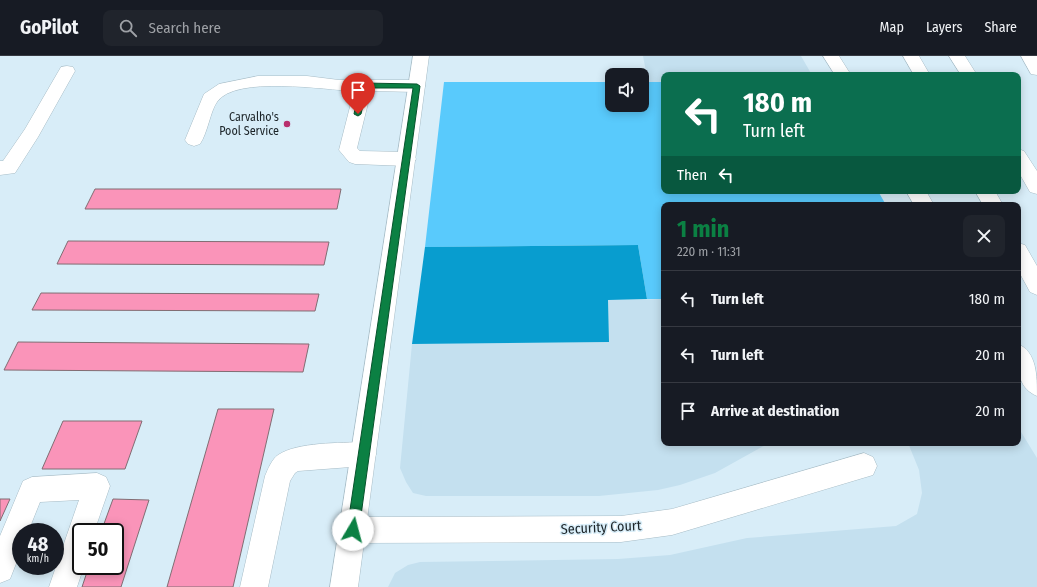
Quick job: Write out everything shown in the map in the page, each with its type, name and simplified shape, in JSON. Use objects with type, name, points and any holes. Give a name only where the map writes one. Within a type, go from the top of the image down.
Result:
[{"type":"main road","points":[[344,587],[421,56]]},
{"type":"main road","points":[[831,56],[841,72]]},
{"type":"main road","points":[[911,56],[920,72]]},
{"type":"main road","points":[[957,56],[967,72]]},
{"type":"main road","points":[[1029,56],[1037,70]]},
{"type":"main road","points":[[0,168],[8,168],[32,133],[67,71]]},
{"type":"main road","points":[[194,140],[210,98],[225,88],[258,81],[307,81],[364,86],[417,86]]},
{"type":"main road","points":[[364,86],[348,150],[355,157],[407,159]]},
{"type":"main road","points":[[1021,161],[1037,187]]},
{"type":"main road","points":[[1021,257],[1037,286]]},
{"type":"main road","points":[[1021,359],[1037,385]]},
{"type":"main road","points":[[254,587],[278,476],[286,464],[297,459],[364,454]]},
{"type":"main road","name":"Security Court","points":[[353,530],[621,529],[672,522],[864,466]]},
{"type":"main road","points":[[0,569],[32,490],[97,486],[84,523]]},
{"type":"main road","points":[[63,587],[72,560]]},
{"type":"shaded area","points":[[643,56],[801,56],[810,72],[661,72],[661,82],[649,82],[649,68],[645,68]]},
{"type":"shaded area","points":[[444,82],[605,82],[605,112],[649,112],[649,82],[661,82],[661,194],[880,194],[884,202],[661,202],[661,299],[647,299],[638,245],[425,247]]},
{"type":"shaded area","points":[[638,245],[647,299],[608,300],[609,342],[412,344],[425,247]]},
{"type":"shaded area","points":[[661,299],[661,446],[764,446],[715,473],[680,485],[658,490],[599,496],[426,496],[413,493],[400,468],[412,344],[609,342],[608,300]]},
{"type":"shaded area","points":[[1021,432],[1037,458],[1037,587],[388,587],[395,573],[408,565],[420,562],[618,559],[670,555],[747,538],[896,526],[917,514],[922,493],[919,470],[909,446],[1021,446]]},
{"type":"building","points":[[95,189],[341,189],[337,209],[85,209]]},
{"type":"building","points":[[68,241],[329,242],[324,265],[57,264]]},
{"type":"building","points":[[41,293],[319,294],[315,311],[32,310]]},
{"type":"building","points":[[18,342],[309,344],[303,372],[4,370]]},
{"type":"building","points":[[218,409],[274,409],[233,587],[167,587]]},
{"type":"building","points":[[63,421],[142,421],[125,469],[42,469]]},
{"type":"building","points":[[0,499],[10,499],[0,521]]},
{"type":"building","points":[[113,499],[149,500],[121,587],[82,587],[86,575],[124,575],[124,523],[104,523]]},
{"type":"place","name":"Carvalho's Pool Service","points":[[287,124]]},
{"type":"route","points":[[353,530],[417,86],[364,86],[358,114]]}]
